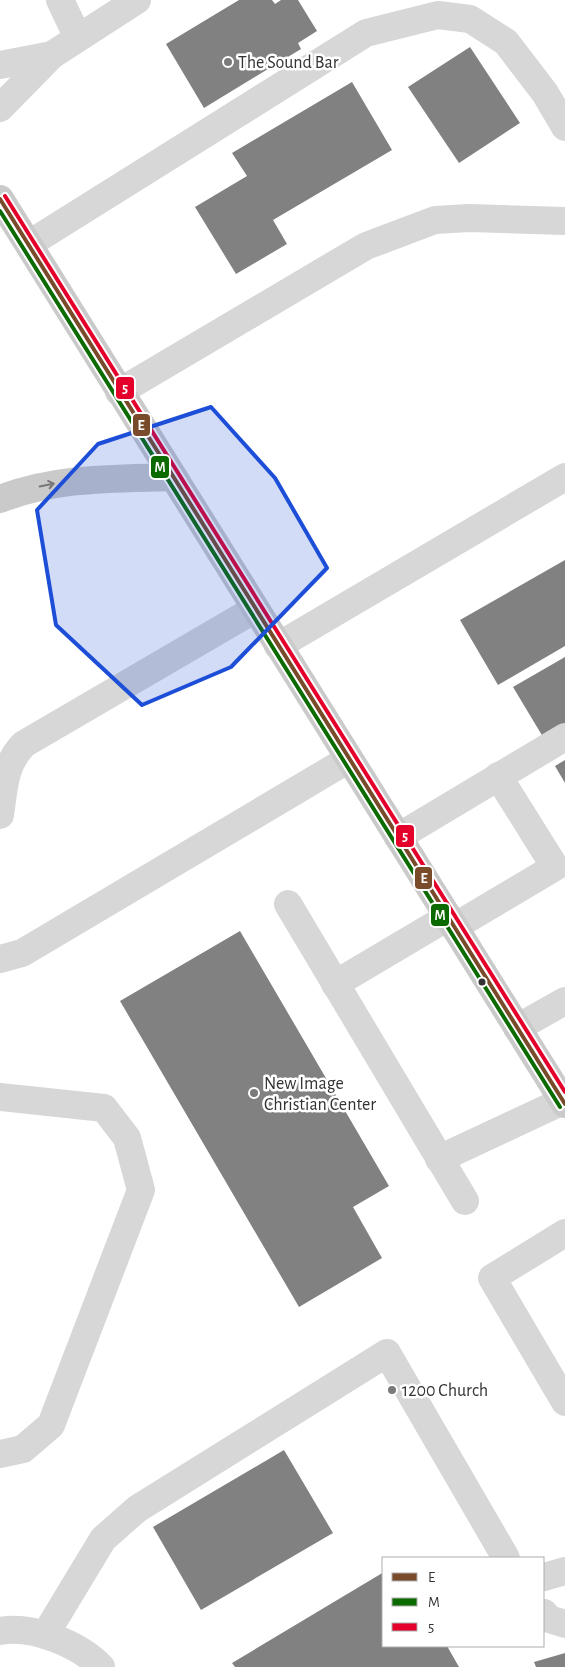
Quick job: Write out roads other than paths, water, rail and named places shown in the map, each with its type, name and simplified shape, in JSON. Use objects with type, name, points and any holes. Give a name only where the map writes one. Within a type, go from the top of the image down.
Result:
[{"type":"main road","points":[[0,198],[119,392],[564,1103]]},
{"type":"main road","points":[[0,499],[22,490],[72,480],[172,477]]},
{"type":"street","points":[[60,0],[78,38]]},
{"type":"street","points":[[0,108],[52,56],[137,0]]},
{"type":"street","points":[[28,244],[366,33],[438,15],[470,19],[506,42],[545,93],[565,127]]},
{"type":"street","points":[[0,65],[52,56]]},
{"type":"street","points":[[119,392],[366,246],[435,220],[469,218],[565,221]]},
{"type":"street","points":[[278,646],[565,477]]},
{"type":"street","points":[[0,815],[6,775],[13,755],[24,744],[255,609]]},
{"type":"street","points":[[398,837],[565,737]]},
{"type":"street","points":[[0,959],[22,953],[349,759]]},
{"type":"street","points":[[335,984],[555,867],[498,776]]},
{"type":"street","points":[[288,904],[465,1202]]},
{"type":"street","points":[[517,1028],[565,1001]]},
{"type":"street","points":[[0,1097],[104,1108],[127,1138],[141,1190],[51,1426],[23,1449],[0,1454]]},
{"type":"street","points":[[439,1159],[564,1103]]},
{"type":"street","points":[[565,1233],[492,1278],[565,1402]]},
{"type":"street","points":[[44,1635],[103,1538],[137,1509],[387,1353],[505,1557]]},
{"type":"street","points":[[545,1578],[565,1571]]},
{"type":"street","points":[[545,1614],[549,1619],[565,1624]]},
{"type":"street","points":[[0,1631],[44,1635],[72,1645],[101,1667]]},
{"type":"place","name":"The Sound Bar","points":[[228,62]]},
{"type":"place","name":"New Image Christian Center","points":[[254,1093]]},
{"type":"place","name":"1200 Church","points":[[392,1390]]}]
